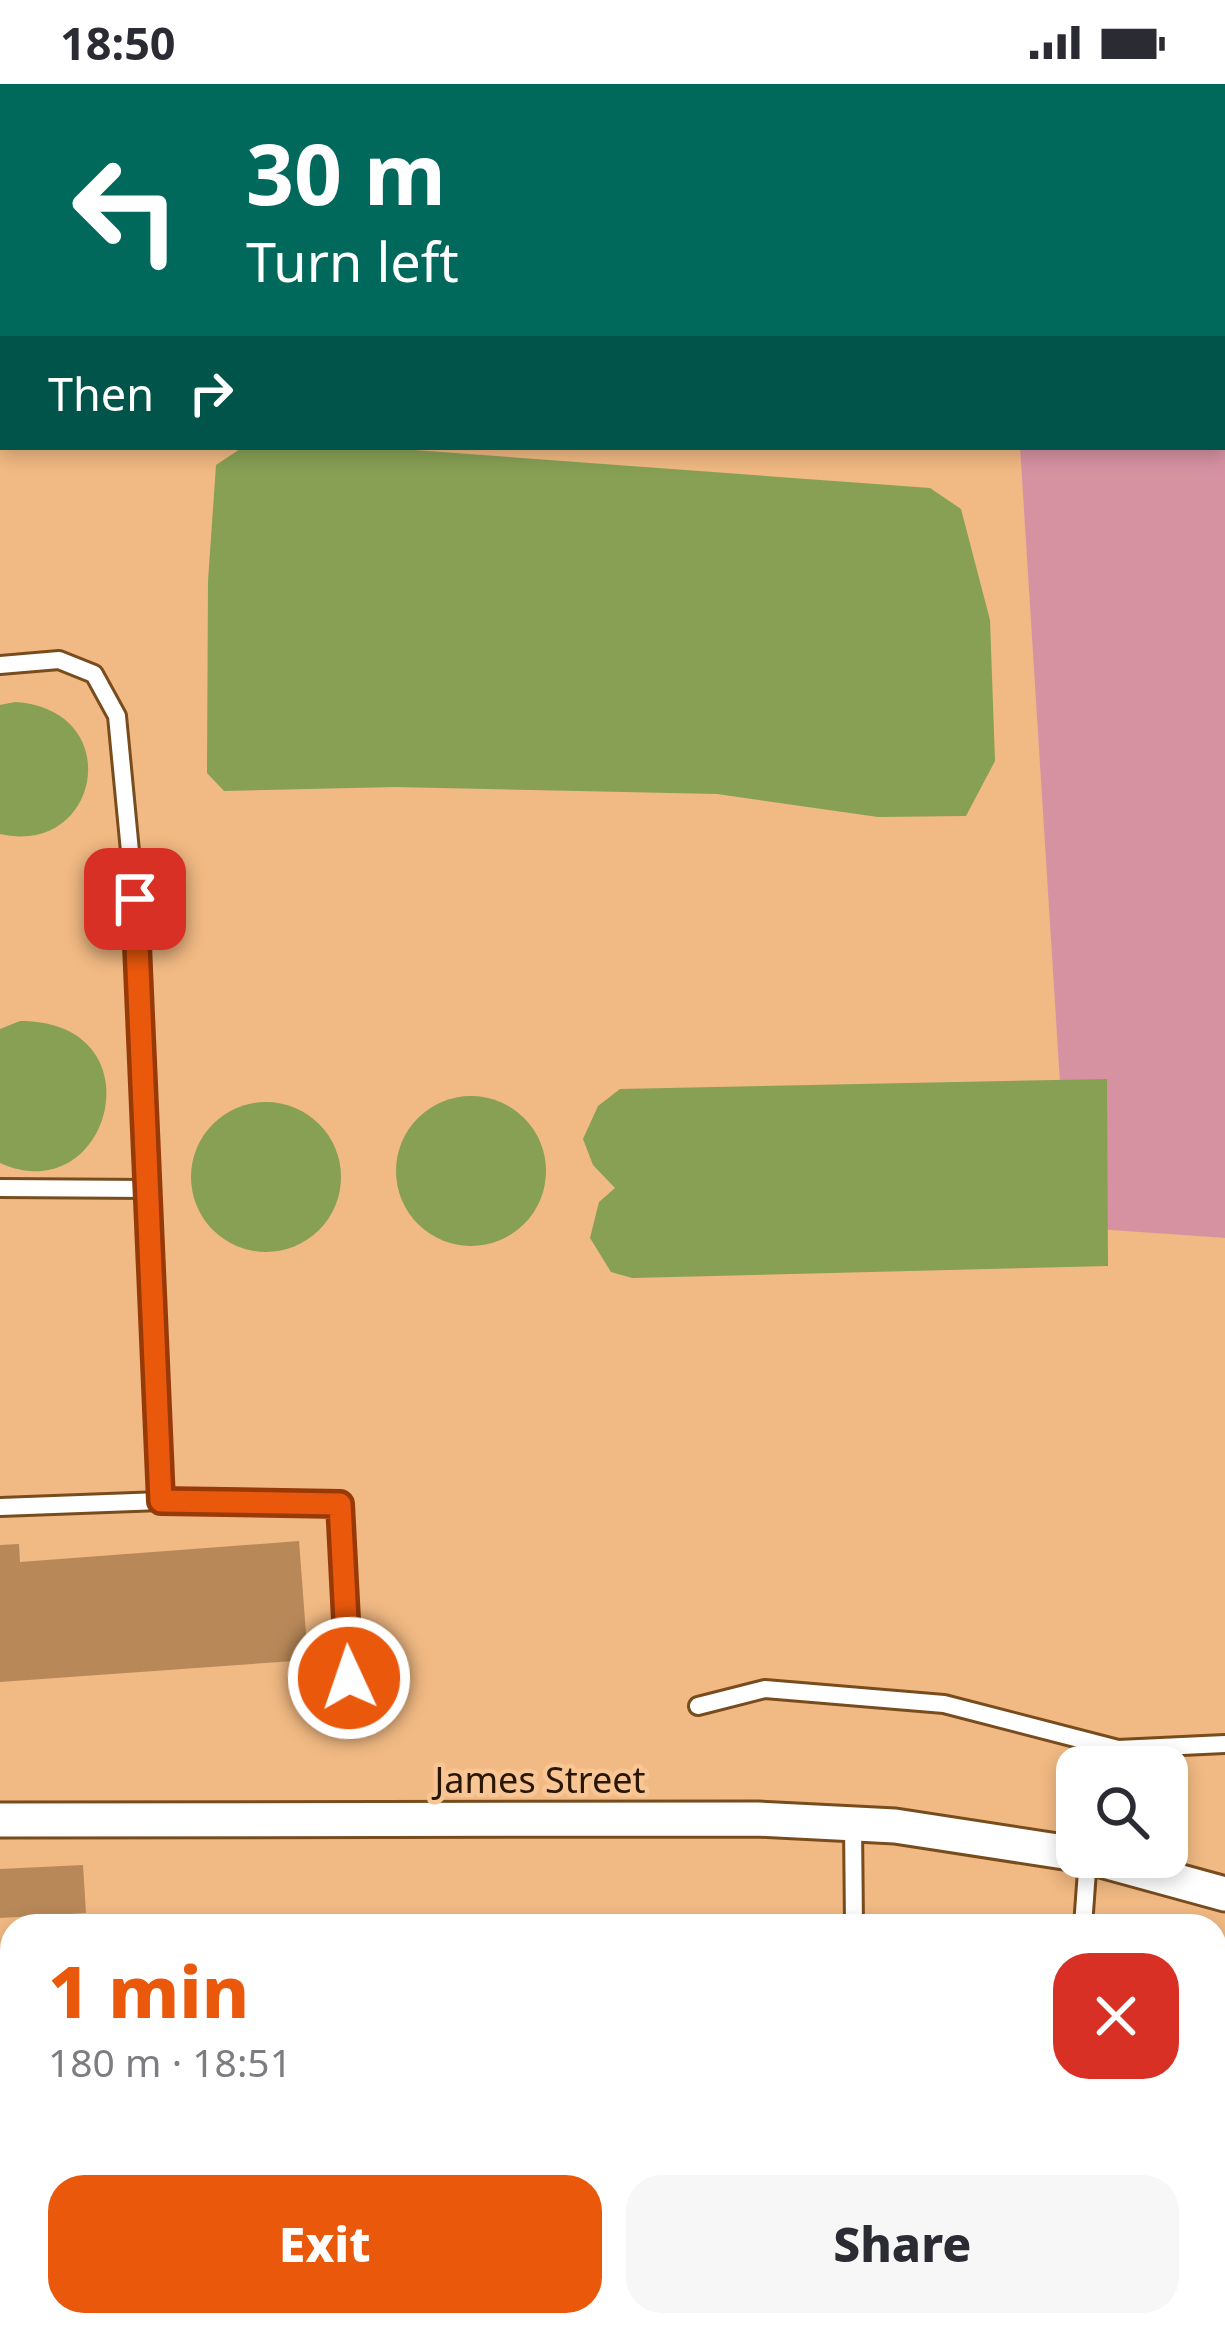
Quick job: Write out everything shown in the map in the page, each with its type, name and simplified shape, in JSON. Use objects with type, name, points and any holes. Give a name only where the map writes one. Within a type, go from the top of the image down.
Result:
[{"type":"street","name":"James Street","points":[[0,1820],[853,1823],[1056,1849]]},
{"type":"street","points":[[1166,1878],[1225,1894]]},
{"type":"lane","points":[[0,665],[58,660],[94,674],[117,716],[139,945],[161,1501]]},
{"type":"lane","points":[[0,1188],[149,1189]]},
{"type":"lane","points":[[0,1507],[161,1501],[340,1504],[351,1722]]},
{"type":"lane","points":[[698,1706],[765,1689],[944,1704],[1118,1749],[1225,1744]]},
{"type":"lane","points":[[853,1823],[854,1914]]},
{"type":"lane","points":[[1083,1914],[1087,1878]]},
{"type":"shaded area","points":[[0,450],[1020,450],[1069,1226],[1225,1238],[1225,1914],[0,1914]]},
{"type":"shaded area","points":[[238,450],[414,450],[930,488],[961,509],[990,620],[995,761],[966,816],[878,817],[717,794],[395,787],[224,791],[207,773],[208,581],[216,465]]},
{"type":"shaded area","points":[[1020,450],[1225,450],[1225,1238],[1069,1227]]},
{"type":"shaded area","points":[[15,702],[51,711],[74,729],[86,753],[87,779],[79,804],[61,824],[34,835],[0,834],[0,705]]},
{"type":"shaded area","points":[[20,1021],[64,1029],[92,1050],[105,1079],[104,1111],[92,1140],[70,1162],[38,1171],[0,1163],[0,1029]]},
{"type":"shaded area","points":[[1107,1079],[1108,1266],[632,1278],[611,1272],[590,1238],[599,1202],[615,1188],[593,1165],[583,1139],[598,1106],[620,1089]]},
{"type":"shaded area","points":[[471,1096],[500,1102],[524,1118],[540,1142],[546,1171],[540,1200],[524,1224],[500,1240],[471,1246],[442,1240],[418,1224],[402,1200],[396,1171],[402,1142],[418,1118],[442,1102]]},
{"type":"shaded area","points":[[266,1102],[295,1108],[319,1124],[335,1148],[341,1177],[335,1206],[319,1230],[295,1246],[266,1252],[237,1246],[213,1230],[197,1206],[191,1177],[197,1148],[213,1124],[237,1108]]},
{"type":"building","points":[[299,1541],[308,1660],[0,1682],[0,1545],[19,1544],[20,1562]]},
{"type":"building","points":[[83,1865],[86,1913],[0,1914],[0,1869]]},
{"type":"route","points":[[135,899],[161,1501],[340,1504],[349,1678]]}]
